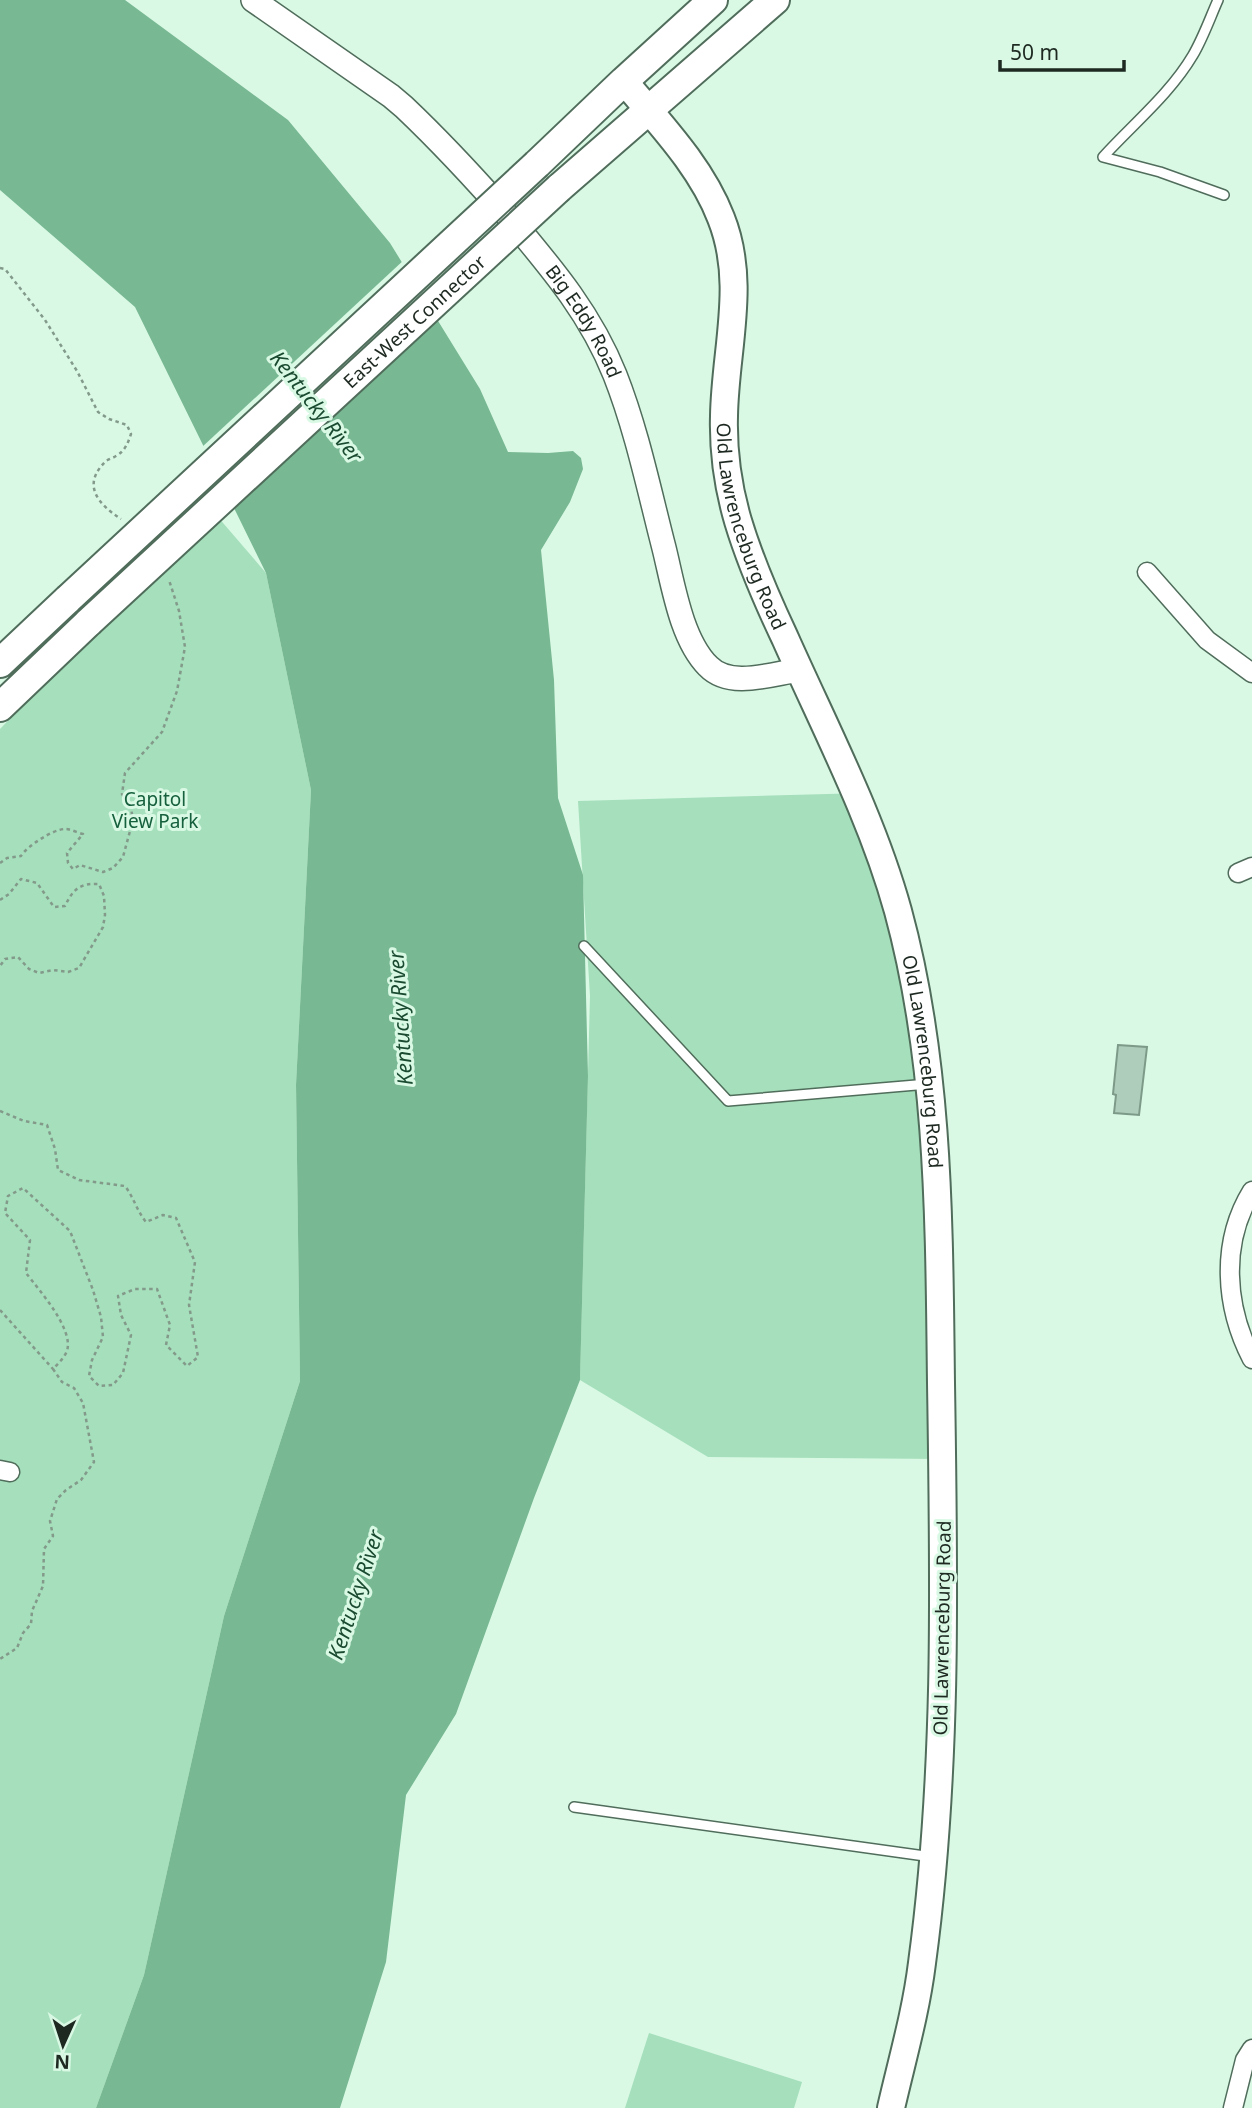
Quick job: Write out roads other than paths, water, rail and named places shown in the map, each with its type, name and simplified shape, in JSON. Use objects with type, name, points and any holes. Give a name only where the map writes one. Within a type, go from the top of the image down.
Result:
[{"type":"main road","name":"East-West Connector","points":[[0,663],[713,0]]},
{"type":"main road","name":"East-West Connector","points":[[0,707],[559,188],[775,0]]},
{"type":"main road","name":"Old Lawrenceburg Road","points":[[624,81],[693,167],[710,193],[722,219],[730,249],[734,281],[734,314],[723,415],[724,450],[737,517],[748,552],[859,803],[891,888],[909,955],[920,1013],[929,1084],[939,1269],[943,1701],[934,1858],[922,1968],[891,2108]]},
{"type":"street","name":"Big Eddy Road","points":[[253,0],[404,107],[471,175],[569,290],[601,344],[623,397],[678,602],[688,634],[698,654],[711,669],[729,677],[746,679],[799,670]]},
{"type":"street","points":[[1147,572],[1207,640],[1252,673]]},
{"type":"street","points":[[1252,1191],[1232,1237],[1229,1276],[1235,1318],[1242,1341],[1252,1359]]},
{"type":"street","points":[[1233,2108],[1245,2060],[1252,2049]]},
{"type":"lane","points":[[1218,0],[1194,54],[1161,97],[1103,157],[1160,172],[1224,195]]},
{"type":"lane","points":[[584,946],[728,1101],[929,1084]]},
{"type":"lane","points":[[574,1807],[934,1858]]},
{"type":"water","name":"Kentucky River","points":[[0,0],[125,0],[288,120],[390,243],[480,389],[508,452],[573,451],[581,458],[583,469],[570,502],[541,550],[554,680],[558,798],[583,875],[588,1076],[580,1380],[456,1714],[406,1795],[386,1962],[340,2108],[96,2108],[144,1975],[224,1616],[300,1381],[296,1085],[311,790],[266,573],[135,307],[0,190]]},
{"type":"park label","name":"Capitol View Park","points":[[155,810]]}]
